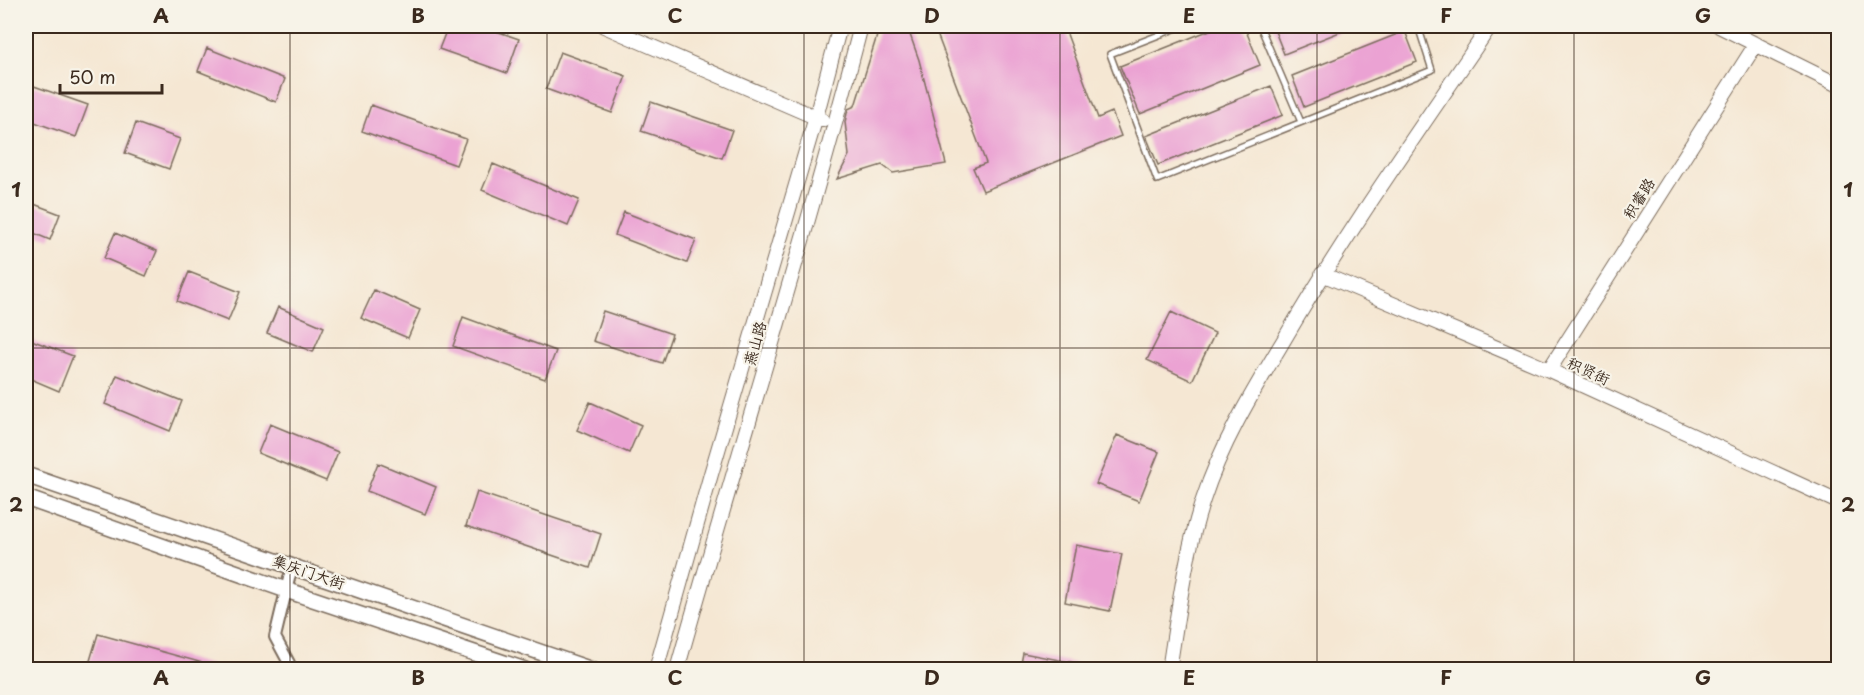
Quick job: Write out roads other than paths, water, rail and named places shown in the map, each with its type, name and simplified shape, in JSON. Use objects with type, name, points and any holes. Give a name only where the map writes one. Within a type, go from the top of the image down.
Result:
[{"type":"main road","name":"集庆门大街","points":[[26,475],[591,669]]},
{"type":"main road","name":"集庆门大街","points":[[26,498],[286,590],[525,669]]},
{"type":"street","points":[[604,26],[835,125]]},
{"type":"street","name":"燕山路","points":[[656,669],[816,117],[840,26]]},
{"type":"street","name":"燕山路","points":[[677,669],[835,125],[861,26]]},
{"type":"street","points":[[1168,669],[1182,586],[1203,500],[1246,403],[1322,274],[1490,26]]},
{"type":"street","points":[[1719,26],[1839,85]]},
{"type":"street","name":"积睿路","points":[[1549,370],[1756,44]]},
{"type":"street","name":"积贤街","points":[[1322,274],[1549,370],[1839,502]]},
{"type":"street","points":[[288,669],[290,663],[275,637],[292,566]]},
{"type":"lane","points":[[1182,26],[1110,54],[1157,180],[1432,70],[1418,26]]},
{"type":"lane","points":[[1260,26],[1301,122]]}]
